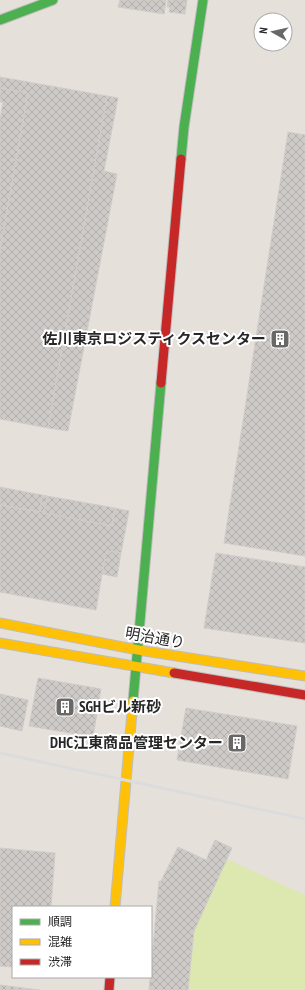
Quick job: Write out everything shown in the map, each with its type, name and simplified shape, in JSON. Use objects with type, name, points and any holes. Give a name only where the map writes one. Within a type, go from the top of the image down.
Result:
[{"type":"street","points":[[0,20],[53,0]]},
{"type":"street","points":[[115,906],[184,127],[203,0]]},
{"type":"street","name":"明治通り","points":[[0,623],[138,650],[305,676]]},
{"type":"street","points":[[0,643],[136,668],[305,695]]},
{"type":"street","points":[[109,990],[110,978]]},
{"type":"green space","points":[[227,859],[305,895],[305,990],[188,990],[194,931]]},
{"type":"building","points":[[120,0],[166,0],[164,14],[118,7]]},
{"type":"building","points":[[168,0],[187,0],[185,14],[169,12],[170,7],[167,7]]},
{"type":"building","points":[[0,77],[107,96],[48,428],[0,419],[0,250],[28,93],[0,88]]},
{"type":"building","points":[[0,88],[28,93],[0,250],[0,120],[3,102],[0,102]]},
{"type":"building","points":[[107,96],[118,98],[104,171],[117,174],[68,431],[48,428]]},
{"type":"building","name":"佐川東京ロジスティクスセンター","points":[[288,132],[305,135],[305,556],[224,543]]},
{"type":"building","points":[[0,487],[42,495],[40,512],[0,505]]},
{"type":"building","points":[[42,495],[47,496],[44,513],[112,526],[115,508],[129,511],[121,553],[106,551],[96,610],[0,592],[0,505],[40,512]]},
{"type":"building","points":[[47,496],[115,508],[112,526],[44,513]]},
{"type":"building","points":[[106,551],[121,553],[117,577],[102,574]]},
{"type":"building","points":[[216,553],[305,567],[305,643],[204,628]]},
{"type":"building","name":"SGHビル新砂","points":[[38,678],[101,689],[93,737],[29,726]]},
{"type":"building","points":[[0,694],[28,700],[22,731],[0,726]]},
{"type":"building","name":"DHC江東商品管理センター","points":[[186,708],[297,726],[288,779],[177,760]]},
{"type":"building","points":[[215,840],[232,848],[194,931],[188,990],[149,990],[150,978],[152,978],[152,957],[159,881],[161,881],[178,847],[206,860]]},
{"type":"building","points":[[0,848],[55,853],[51,906],[12,906],[12,967],[0,966]]},
{"type":"building","points":[[0,985],[40,990],[0,990]]},
{"type":"railway","points":[[0,753],[305,819]]},
{"type":"traffic: fast","points":[[0,20],[53,0]]},
{"type":"traffic: fast","points":[[181,159],[184,127],[203,0]]},
{"type":"traffic: fast","points":[[133,701],[161,383]]},
{"type":"traffic: slow","points":[[0,623],[138,650],[305,676]]},
{"type":"traffic: slow","points":[[0,643],[174,673]]},
{"type":"traffic: slow","points":[[115,906],[133,701]]},
{"type":"traffic: jam","points":[[161,383],[181,159]]},
{"type":"traffic: jam","points":[[174,673],[305,695]]},
{"type":"traffic: jam","points":[[109,990],[110,978]]},
{"type":"place","name":"佐川東京ロジスティクスセンター","points":[[280,339]]},
{"type":"place","name":"SGHビル新砂","points":[[65,707]]},
{"type":"place","name":"DHC江東商品管理センター","points":[[237,743]]}]
